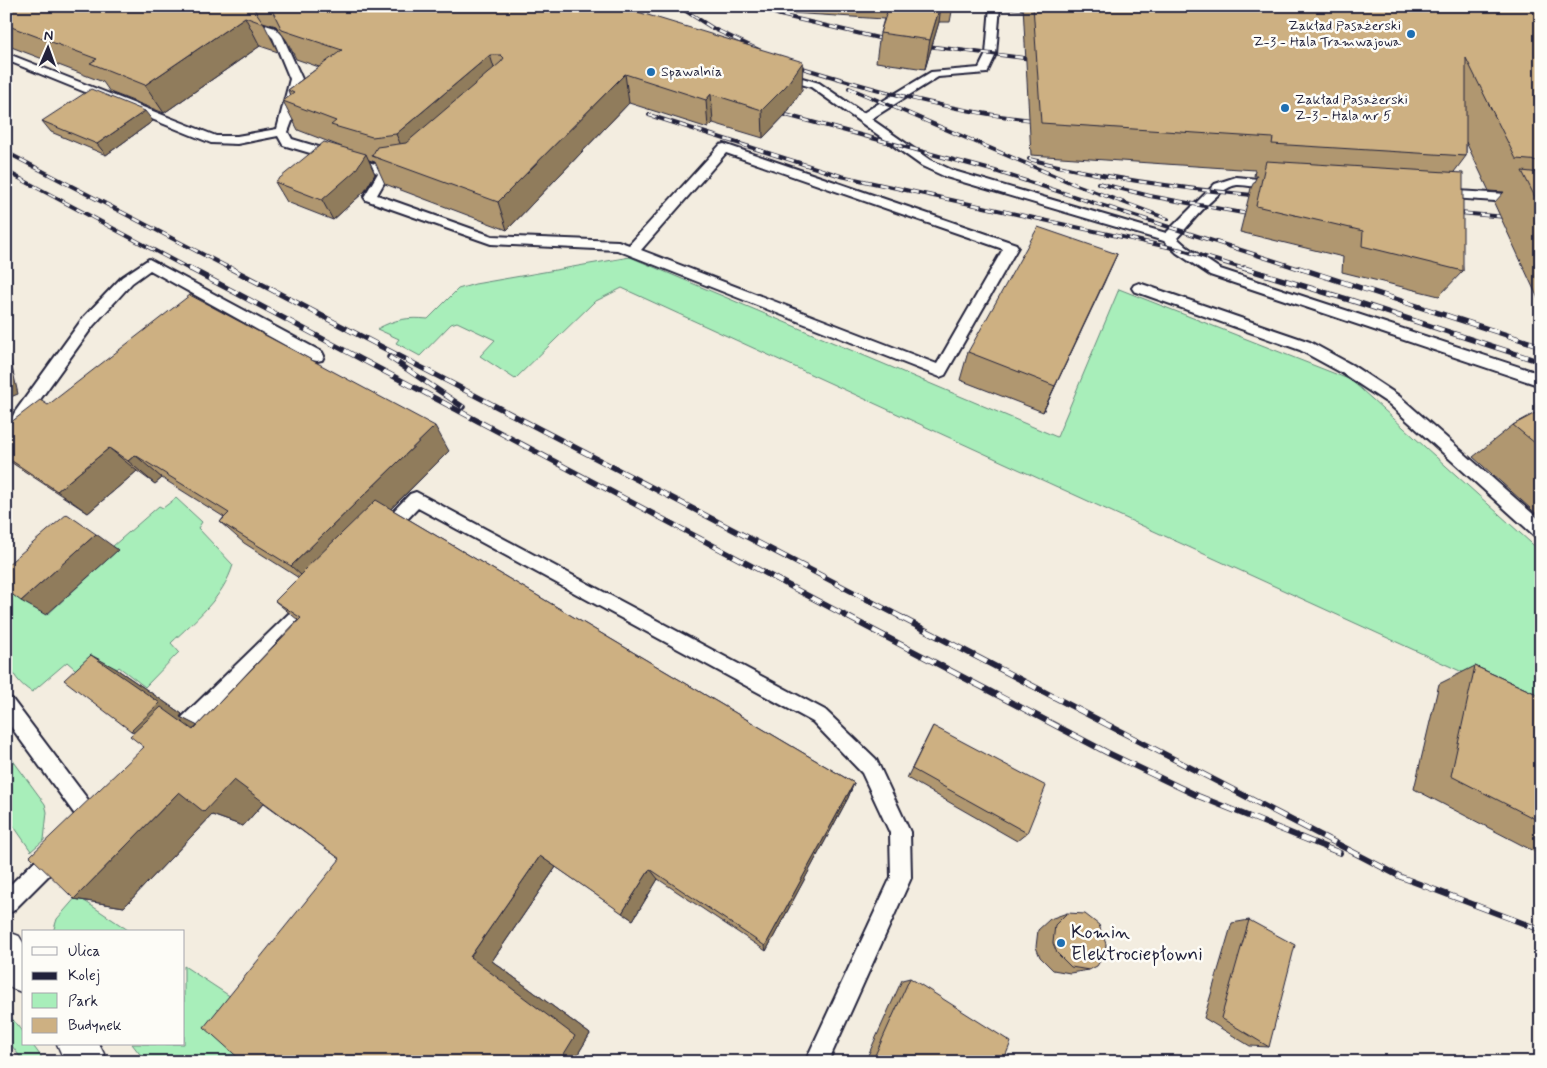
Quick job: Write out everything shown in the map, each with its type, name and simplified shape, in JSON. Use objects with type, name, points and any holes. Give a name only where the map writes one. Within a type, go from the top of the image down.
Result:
[{"type":"street","points":[[6,949],[22,971]]},
{"type":"street","points":[[76,1046],[88,1062]]},
{"type":"lane","points":[[862,119],[935,74],[983,71],[991,54],[995,6]]},
{"type":"lane","points":[[237,19],[271,30],[278,37],[296,79],[288,116],[282,132],[287,142],[386,171],[404,168]]},
{"type":"lane","points":[[6,56],[215,140],[237,140],[282,132]]},
{"type":"lane","points":[[767,71],[815,85],[926,163],[950,174],[1169,238],[1182,250],[1215,272],[1541,380]]},
{"type":"lane","points":[[386,171],[370,196],[491,240],[618,246],[940,371],[1011,247],[724,148],[632,251]]},
{"type":"lane","points":[[1169,238],[1219,187],[1236,181],[1286,184]]},
{"type":"lane","points":[[1433,194],[1541,200]]},
{"type":"lane","points":[[6,447],[20,416],[88,322],[127,280],[149,264],[318,356]]},
{"type":"lane","points":[[1139,288],[1305,346],[1347,369],[1394,400],[1541,531]]},
{"type":"lane","points":[[374,541],[416,499],[819,716],[869,766],[900,832],[901,878],[816,1062]]},
{"type":"lane","points":[[162,750],[324,590]]},
{"type":"lane","points":[[6,705],[79,832]]},
{"type":"lane","points":[[6,904],[105,806]]},
{"type":"green space","points":[[630,257],[1057,437],[1119,289],[1351,380],[1541,552],[1541,708],[622,288],[594,302],[515,379],[480,356],[495,340],[457,322],[451,324],[420,356],[396,343],[399,339],[377,329],[402,320],[414,318],[428,319],[458,289],[475,284]]},
{"type":"green space","points":[[176,498],[202,522],[198,528],[233,565],[215,598],[199,617],[171,643],[179,652],[145,687],[119,667],[97,688],[67,662],[32,692],[23,686],[12,671],[6,645],[6,606],[14,588],[47,615],[118,550],[113,546],[159,506],[163,508]]},
{"type":"green space","points":[[6,751],[45,804],[47,812],[44,840],[31,851],[6,815]]},
{"type":"green space","points":[[77,896],[128,930],[54,930],[57,919]]},
{"type":"green space","points":[[185,967],[257,1014],[288,1062],[146,1062],[134,1046],[185,1046]]},
{"type":"green space","points":[[6,1011],[22,1031],[22,1046],[33,1046],[45,1062],[24,1062],[6,1038]]},
{"type":"building","points":[[6,6],[252,6],[264,24],[245,17],[145,85],[90,63],[97,59],[6,25]]},
{"type":"building","points":[[268,6],[618,6],[803,62],[786,86],[762,110],[711,94],[706,100],[625,74],[498,202],[372,156],[377,147],[406,143],[501,62],[504,58],[501,55],[490,55],[396,134],[372,137],[331,125],[336,121],[283,101],[294,93],[288,90],[342,50],[282,30]]},
{"type":"building","points":[[889,6],[940,6],[930,40],[880,33]]},
{"type":"building","name":"Zakład Pasażerski Z-3 - Hala nr 5","points":[[1033,6],[1541,6],[1541,161],[1516,159],[1466,58],[1466,156],[1272,144],[1273,138],[1041,123]]},
{"type":"building","points":[[91,89],[145,111],[97,144],[42,121]]},
{"type":"building","points":[[324,142],[366,154],[355,171],[322,200],[275,182]]},
{"type":"building","points":[[1266,161],[1463,173],[1463,271],[1362,246],[1363,231],[1256,206]]},
{"type":"building","points":[[1522,171],[1541,173],[1541,209]]},
{"type":"building","points":[[1038,227],[1117,254],[1055,386],[968,352]]},
{"type":"building","points":[[190,295],[435,426],[291,566],[220,522],[229,513],[135,455],[128,461],[109,448],[57,491],[6,457],[6,426],[40,400],[48,405]]},
{"type":"building","points":[[1541,410],[1541,448],[1513,425]]},
{"type":"building","points":[[376,500],[854,783],[765,946],[650,869],[622,913],[540,856],[470,957],[575,1036],[559,1062],[243,1062],[204,1027],[340,859],[234,780],[204,812],[179,792],[74,899],[30,856],[144,747],[130,736],[161,707],[193,730],[301,618],[275,601]]},
{"type":"building","points":[[67,514],[96,534],[21,601],[6,590],[6,566]]},
{"type":"building","points":[[91,655],[160,703],[131,731],[64,680]]},
{"type":"building","points":[[1475,666],[1541,696],[1541,822],[1451,776]]},
{"type":"building","points":[[933,726],[1046,786],[1027,833],[912,769]]},
{"type":"building","points":[[1067,913],[1085,914],[1099,925],[1106,944],[1105,953],[1097,966],[1089,970],[1071,967],[1057,953],[1053,943],[1055,925]]},
{"type":"building","points":[[1249,920],[1295,945],[1269,1047],[1221,1018]]},
{"type":"building","points":[[910,978],[1011,1042],[1003,1062],[872,1062]]},
{"type":"railway","points":[[678,6],[714,29],[759,50]]},
{"type":"railway","points":[[753,6],[780,15],[891,41]]},
{"type":"railway","points":[[980,6],[1038,10]]},
{"type":"railway","points":[[919,45],[1040,60]]},
{"type":"railway","points":[[789,64],[914,99],[977,112],[1042,121]]},
{"type":"railway","points":[[849,88],[1074,184],[1168,219]]},
{"type":"railway","points":[[771,111],[995,171],[1303,270]]},
{"type":"railway","points":[[649,115],[841,176],[1182,250],[1248,270]]},
{"type":"railway","points":[[6,152],[233,270]]},
{"type":"railway","points":[[1029,159],[1145,182],[1263,196]]},
{"type":"railway","points":[[6,171],[191,270]]},
{"type":"railway","points":[[1098,183],[1150,196],[1259,216]]},
{"type":"railway","points":[[1448,212],[1541,220]]},
{"type":"railway","points":[[189,268],[850,618]]},
{"type":"railway","points":[[230,268],[903,618]]},
{"type":"railway","points":[[1244,268],[1541,362]]},
{"type":"railway","points":[[1299,268],[1541,346]]},
{"type":"railway","points":[[389,357],[463,407]]},
{"type":"railway","points":[[848,617],[1108,753],[1198,796],[1340,853]]},
{"type":"railway","points":[[900,617],[1401,877],[1541,930]]},
{"type":"place","name":"Zakład Pasażerski Z-3 - Hala Tramwajowa","points":[[1411,34]]},
{"type":"place","name":"Spawalnia","points":[[651,72]]},
{"type":"place","name":"Zakład Pasażerski Z-3 - Hala nr 5","points":[[1285,108]]},
{"type":"place","name":"Komin Elektrociepłowni","points":[[1061,943]]}]
